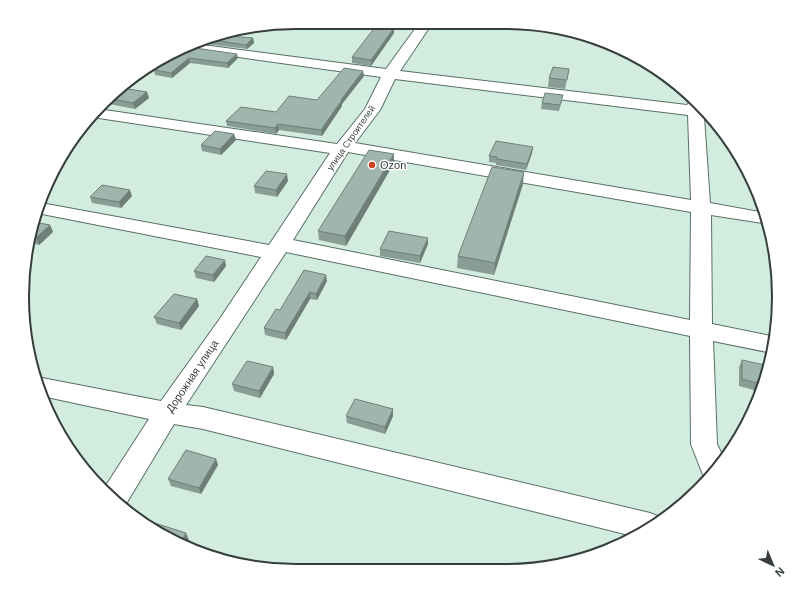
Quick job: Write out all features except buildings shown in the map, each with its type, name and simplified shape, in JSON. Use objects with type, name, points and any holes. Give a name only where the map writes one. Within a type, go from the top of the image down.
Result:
[{"type":"street","name":"улица Строителей","points":[[276,249],[342,148],[372,110],[390,74],[422,29]]},
{"type":"street","points":[[196,48],[390,74],[696,109]]},
{"type":"street","points":[[698,111],[701,208],[701,330],[704,444],[712,465]]},
{"type":"street","points":[[101,114],[342,148],[760,218]]},
{"type":"street","points":[[44,209],[276,249],[768,344]]},
{"type":"street","name":"Дорожная улица","points":[[116,495],[167,413],[227,326],[276,249]]},
{"type":"street","points":[[45,387],[167,413],[203,418],[643,525]]},
{"type":"place","name":"Ozon","points":[[372,165]]}]
